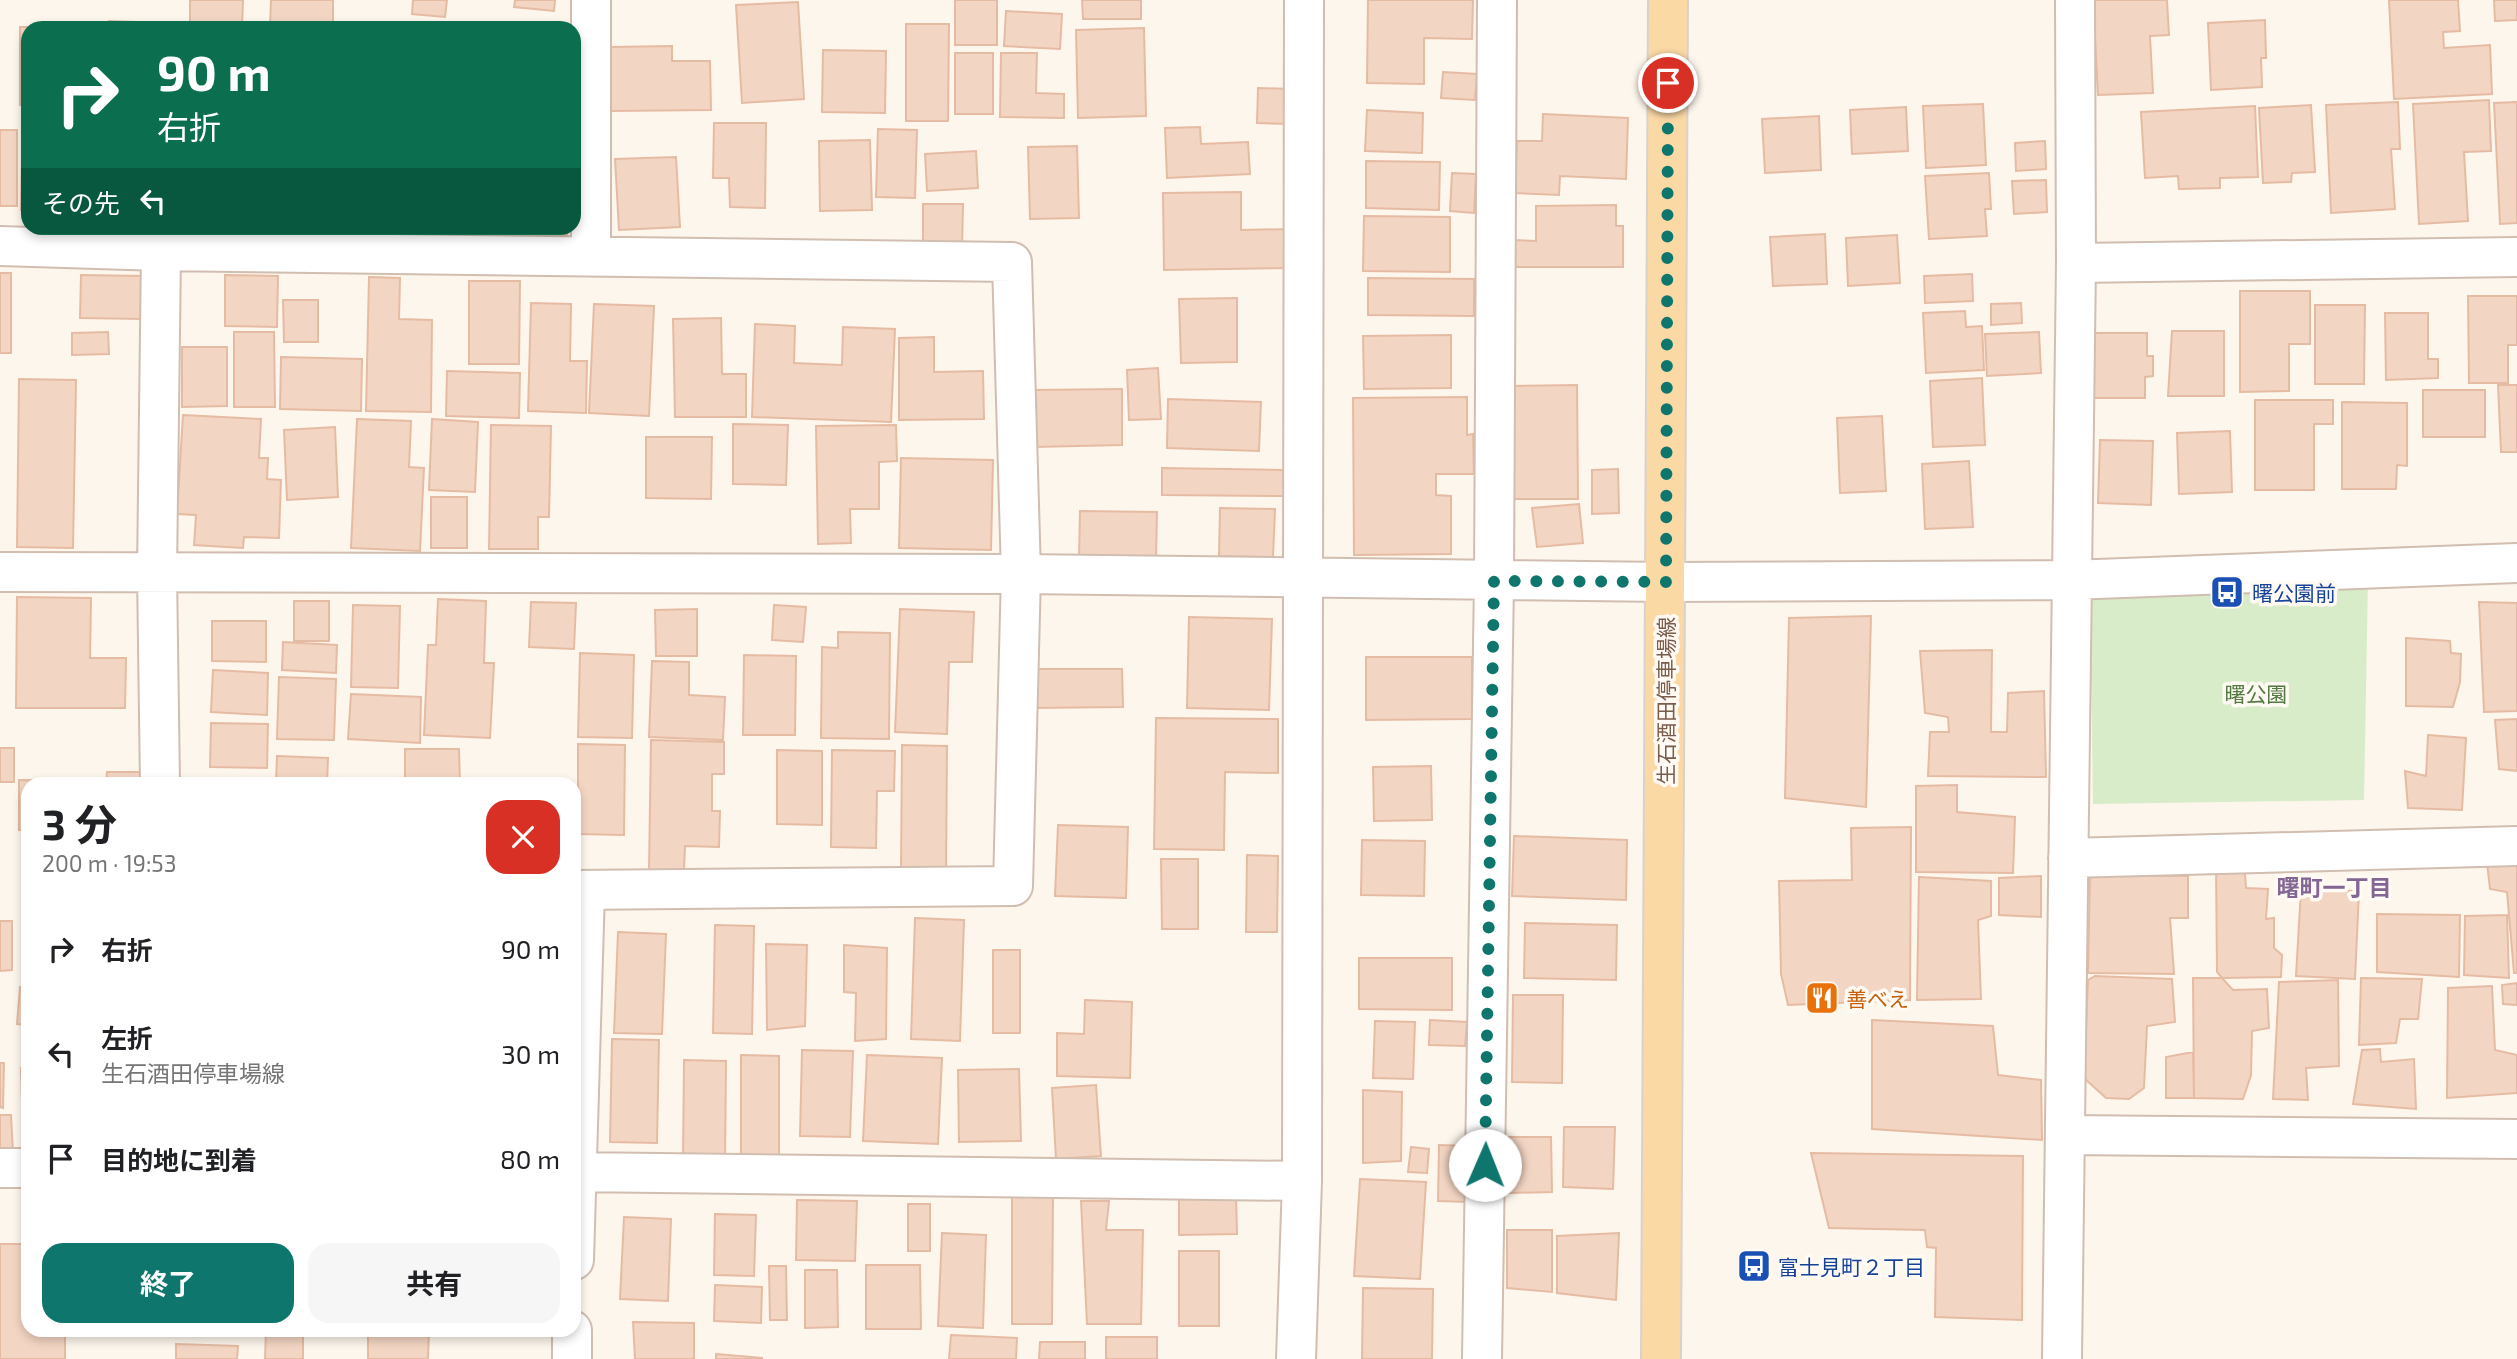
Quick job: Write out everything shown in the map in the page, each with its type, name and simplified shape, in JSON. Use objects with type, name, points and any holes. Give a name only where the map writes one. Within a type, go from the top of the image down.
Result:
[{"type":"main road","name":"生石酒田停車場線","points":[[1661,1359],[1668,0]]},
{"type":"street","points":[[591,0],[591,256]]},
{"type":"street","points":[[1297,1359],[1303,1181],[1304,0]]},
{"type":"street","points":[[1482,1359],[1494,581],[1497,0]]},
{"type":"street","points":[[2062,1359],[2076,263],[2075,0]]},
{"type":"street","points":[[0,246],[161,251],[1012,262],[1021,574],[1013,886],[581,890]]},
{"type":"street","points":[[160,777],[157,573],[161,251]]},
{"type":"street","points":[[2076,263],[2517,257]]},
{"type":"street","points":[[0,572],[1021,574],[1304,580],[1666,582],[2071,580],[2517,563]]},
{"type":"street","points":[[2068,858],[2517,846]]},
{"type":"street","points":[[2064,1135],[2517,1139]]},
{"type":"street","points":[[0,1168],[21,1168]]},
{"type":"street","points":[[581,1172],[1303,1181]]},
{"type":"street","points":[[572,1337],[572,1359]]},
{"type":"green space","name":"曙公園","points":[[2368,579],[2364,800],[2093,804],[2090,591]]},
{"type":"building","points":[[190,0],[243,0],[242,21],[190,21]]},
{"type":"building","points":[[271,0],[333,0],[333,21],[270,21]]},
{"type":"building","points":[[413,0],[447,0],[445,17],[412,14]]},
{"type":"building","points":[[515,0],[555,0],[554,11],[514,7]]},
{"type":"building","points":[[955,0],[997,0],[997,45],[955,45]]},
{"type":"building","points":[[1082,0],[1141,0],[1141,19],[1083,19]]},
{"type":"building","points":[[1368,0],[1473,0],[1472,39],[1424,38],[1424,84],[1367,83]]},
{"type":"building","points":[[2093,0],[2167,0],[2169,35],[2150,36],[2153,93],[2098,95]]},
{"type":"building","points":[[2389,0],[2458,0],[2460,31],[2443,32],[2444,48],[2490,45],[2492,94],[2394,99]]},
{"type":"building","points":[[2494,0],[2517,0],[2517,20],[2495,21]]},
{"type":"building","points":[[798,2],[804,99],[742,103],[736,5]]},
{"type":"building","points":[[1006,11],[1062,14],[1060,49],[1004,46]]},
{"type":"building","points":[[2265,20],[2266,58],[2261,58],[2262,87],[2211,90],[2208,23]]},
{"type":"building","points":[[906,24],[949,24],[948,121],[906,121]]},
{"type":"building","points":[[20,27],[21,27],[21,105]]},
{"type":"building","points":[[1144,28],[1146,116],[1078,118],[1076,30]]},
{"type":"building","points":[[672,46],[672,61],[710,61],[711,110],[611,111],[611,47]]},
{"type":"building","points":[[823,50],[886,51],[885,113],[822,112]]},
{"type":"building","points":[[955,53],[993,53],[993,114],[955,114]]},
{"type":"building","points":[[1001,53],[1037,53],[1036,93],[1064,94],[1064,118],[1000,117]]},
{"type":"building","points":[[1443,72],[1477,74],[1475,100],[1441,98]]},
{"type":"building","points":[[1258,88],[1291,89],[1290,124],[1257,123]]},
{"type":"building","points":[[2489,100],[2491,151],[2464,152],[2468,221],[2419,224],[2413,104]]},
{"type":"building","points":[[2398,102],[2400,149],[2391,149],[2395,209],[2331,213],[2326,105]]},
{"type":"building","points":[[2517,102],[2517,223],[2500,224],[2494,103]]},
{"type":"building","points":[[1983,104],[1986,165],[1926,168],[1923,106]]},
{"type":"building","points":[[2311,105],[2315,172],[2292,173],[2291,182],[2263,183],[2259,108]]},
{"type":"building","points":[[2255,106],[2258,177],[2220,178],[2220,188],[2179,189],[2178,176],[2145,178],[2141,112]]},
{"type":"building","points":[[1906,107],[1908,151],[1852,154],[1850,110]]},
{"type":"building","points":[[1367,110],[1423,113],[1422,153],[1365,151]]},
{"type":"building","points":[[1543,114],[1628,118],[1626,179],[1560,176],[1559,195],[1515,193],[1517,141],[1542,141]]},
{"type":"building","points":[[1819,116],[1821,170],[1765,173],[1762,119]]},
{"type":"building","points":[[714,123],[766,123],[765,208],[730,207],[729,178],[713,178]]},
{"type":"building","points":[[1200,127],[1201,144],[1248,142],[1250,174],[1167,178],[1165,128]]},
{"type":"building","points":[[878,129],[917,130],[915,198],[876,197]]},
{"type":"building","points":[[0,130],[17,130],[17,206],[0,206]]},
{"type":"building","points":[[870,140],[872,210],[820,211],[819,141]]},
{"type":"building","points":[[2045,141],[2046,169],[2016,171],[2015,143]]},
{"type":"building","points":[[1077,146],[1079,218],[1030,219],[1028,147]]},
{"type":"building","points":[[976,151],[978,188],[927,191],[925,154]]},
{"type":"building","points":[[676,157],[680,227],[619,230],[615,159]]},
{"type":"building","points":[[1366,161],[1440,162],[1439,210],[1366,208]]},
{"type":"building","points":[[1452,173],[1476,174],[1474,213],[1450,211]]},
{"type":"building","points":[[1989,173],[1991,209],[1985,209],[1987,236],[1929,239],[1925,176]]},
{"type":"building","points":[[2046,180],[2047,212],[2014,214],[2012,181]]},
{"type":"building","points":[[1241,192],[1241,230],[1290,229],[1290,268],[1164,270],[1163,193]]},
{"type":"building","points":[[923,204],[963,204],[962,249],[923,248]]},
{"type":"building","points":[[1616,205],[1616,226],[1623,226],[1623,267],[1513,267],[1513,240],[1536,241],[1536,206]]},
{"type":"building","points":[[1364,216],[1450,217],[1450,272],[1363,271]]},
{"type":"building","points":[[1825,234],[1827,284],[1773,286],[1770,237]]},
{"type":"building","points":[[351,235],[415,235],[415,236]]},
{"type":"building","points":[[440,235],[471,235],[471,238],[440,239]]},
{"type":"building","points":[[477,235],[567,235],[477,238]]},
{"type":"building","points":[[1897,235],[1900,283],[1848,286],[1846,238]]},
{"type":"building","points":[[0,273],[11,273],[11,353],[0,353]]},
{"type":"building","points":[[1972,274],[1973,301],[1925,303],[1924,276]]},
{"type":"building","points":[[81,275],[143,276],[143,319],[80,318]]},
{"type":"building","points":[[225,275],[278,276],[277,327],[225,326]]},
{"type":"building","points":[[369,277],[400,278],[399,319],[432,320],[431,412],[366,411]]},
{"type":"building","points":[[1368,278],[1474,279],[1474,316],[1368,315]]},
{"type":"building","points":[[469,281],[520,281],[519,364],[469,364]]},
{"type":"building","points":[[2240,291],[2310,291],[2310,344],[2289,344],[2289,391],[2240,392]]},
{"type":"building","points":[[2468,296],[2517,296],[2517,345],[2508,345],[2508,383],[2469,383]]},
{"type":"building","points":[[1237,298],[1237,362],[1181,363],[1179,299]]},
{"type":"building","points":[[283,300],[318,300],[318,342],[284,342]]},
{"type":"building","points":[[531,303],[571,304],[570,361],[587,361],[586,413],[528,411]]},
{"type":"building","points":[[2021,303],[2022,323],[1991,325],[1991,304]]},
{"type":"building","points":[[594,304],[654,306],[649,416],[589,413]]},
{"type":"building","points":[[2315,305],[2365,305],[2364,384],[2315,384]]},
{"type":"building","points":[[1965,311],[1966,327],[1982,326],[1984,370],[1926,373],[1923,313]]},
{"type":"building","points":[[2385,313],[2428,313],[2428,359],[2438,359],[2438,378],[2386,380]]},
{"type":"building","points":[[721,318],[722,374],[746,374],[746,417],[675,417],[673,319]]},
{"type":"building","points":[[755,324],[795,326],[794,363],[842,365],[843,327],[895,329],[891,422],[752,417]]},
{"type":"building","points":[[2172,331],[2224,331],[2224,396],[2168,396]]},
{"type":"building","points":[[108,332],[109,354],[72,355],[72,333]]},
{"type":"building","points":[[234,332],[274,332],[275,407],[234,407]]},
{"type":"building","points":[[2039,332],[2041,373],[1987,376],[1985,334]]},
{"type":"building","points":[[2093,333],[2147,333],[2147,356],[2153,356],[2153,376],[2145,377],[2145,398],[2093,398]]},
{"type":"building","points":[[1451,335],[1451,388],[1364,389],[1363,336]]},
{"type":"building","points":[[934,337],[934,372],[983,371],[984,419],[899,420],[899,338]]},
{"type":"building","points":[[182,347],[227,347],[227,406],[182,407]]},
{"type":"building","points":[[281,357],[362,359],[361,411],[280,409]]},
{"type":"building","points":[[1158,368],[1161,419],[1129,420],[1127,370]]},
{"type":"building","points":[[447,371],[520,373],[519,418],[446,416]]},
{"type":"building","points":[[1982,378],[1985,445],[1933,447],[1930,381]]},
{"type":"building","points":[[19,379],[76,380],[73,548],[17,547]]},
{"type":"building","points":[[1577,385],[1578,499],[1512,499],[1511,386]]},
{"type":"building","points":[[2498,385],[2517,385],[2517,452],[2501,452]]},
{"type":"building","points":[[1122,389],[1122,445],[1034,447],[1033,390]]},
{"type":"building","points":[[2423,390],[2485,390],[2485,437],[2423,437]]},
{"type":"building","points":[[1467,397],[1467,435],[1473,434],[1474,474],[1436,474],[1436,495],[1451,496],[1451,554],[1354,555],[1353,398]]},
{"type":"building","points":[[1168,399],[1261,402],[1259,451],[1167,448]]},
{"type":"building","points":[[2255,400],[2333,400],[2333,424],[2314,424],[2314,490],[2255,490]]},
{"type":"building","points":[[2342,402],[2407,403],[2407,466],[2397,465],[2396,489],[2342,489]]},
{"type":"building","points":[[183,415],[261,419],[259,458],[268,458],[267,479],[281,480],[279,538],[244,537],[243,548],[194,545],[196,515],[177,514]]},
{"type":"building","points":[[1882,416],[1886,491],[1840,493],[1837,418]]},
{"type":"building","points":[[357,419],[411,421],[409,467],[424,468],[420,551],[351,548]]},
{"type":"building","points":[[432,419],[478,422],[475,492],[429,490]]},
{"type":"building","points":[[733,424],[788,425],[786,485],[733,484]]},
{"type":"building","points":[[491,425],[551,426],[549,517],[538,517],[538,549],[489,549]]},
{"type":"building","points":[[896,425],[897,461],[879,462],[879,509],[850,509],[851,543],[818,544],[816,426]]},
{"type":"building","points":[[335,427],[338,497],[287,500],[284,430]]},
{"type":"building","points":[[2230,431],[2232,492],[2179,494],[2177,433]]},
{"type":"building","points":[[646,437],[712,437],[711,499],[646,498]]},
{"type":"building","points":[[2100,440],[2153,441],[2151,505],[2098,503]]},
{"type":"building","points":[[901,458],[993,460],[991,550],[899,548]]},
{"type":"building","points":[[1969,461],[1973,527],[1925,529],[1922,464]]},
{"type":"building","points":[[1162,468],[1283,470],[1284,496],[1162,495]]},
{"type":"building","points":[[1618,469],[1619,513],[1592,514],[1592,470]]},
{"type":"building","points":[[431,497],[467,497],[467,548],[431,548]]},
{"type":"building","points":[[1579,504],[1583,543],[1537,547],[1532,508]]},
{"type":"building","points":[[1220,508],[1275,509],[1273,557],[1219,556]]},
{"type":"building","points":[[1080,511],[1157,512],[1156,559],[1079,558]]},
{"type":"building","points":[[17,597],[91,598],[90,658],[126,658],[125,708],[16,708]]},
{"type":"building","points":[[438,599],[486,601],[484,663],[494,663],[490,738],[424,735],[428,645],[436,645]]},
{"type":"building","points":[[294,601],[329,601],[329,641],[294,641]]},
{"type":"building","points":[[531,602],[576,603],[574,649],[529,647]]},
{"type":"building","points":[[2479,602],[2517,603],[2517,711],[2484,712]]},
{"type":"building","points":[[353,605],[400,606],[398,688],[351,687]]},
{"type":"building","points":[[774,605],[806,607],[803,642],[772,640]]},
{"type":"building","points":[[697,609],[697,656],[656,656],[655,610]]},
{"type":"building","points":[[900,609],[974,612],[972,662],[949,662],[947,734],[895,732]]},
{"type":"building","points":[[1871,616],[1866,807],[1785,798],[1789,618]]},
{"type":"building","points":[[1189,617],[1272,619],[1269,710],[1187,708]]},
{"type":"building","points":[[212,621],[266,621],[266,662],[212,661]]},
{"type":"building","points":[[838,632],[890,633],[889,739],[821,738],[822,647],[838,648]]},
{"type":"building","points":[[2406,638],[2450,641],[2451,653],[2461,654],[2460,682],[2453,707],[2406,706]]},
{"type":"building","points":[[283,642],[337,645],[336,673],[282,670]]},
{"type":"building","points":[[1992,650],[1991,732],[2007,732],[2008,693],[2044,691],[2046,777],[1928,776],[1930,732],[1949,732],[1948,717],[1925,713],[1920,651]]},
{"type":"building","points":[[580,653],[634,655],[632,738],[578,737]]},
{"type":"building","points":[[744,655],[796,656],[795,735],[743,735]]},
{"type":"building","points":[[1366,657],[1472,657],[1472,719],[1366,720]]},
{"type":"building","points":[[652,661],[689,662],[689,695],[725,697],[723,740],[649,737]]},
{"type":"building","points":[[1032,669],[1122,669],[1123,707],[1032,708]]},
{"type":"building","points":[[213,670],[268,673],[267,715],[211,712]]},
{"type":"building","points":[[279,677],[336,679],[334,740],[277,739]]},
{"type":"building","points":[[351,694],[421,697],[420,743],[348,739]]},
{"type":"building","points":[[1156,718],[1278,719],[1278,773],[1225,772],[1224,850],[1154,849]]},
{"type":"building","points":[[2517,719],[2517,771],[2499,769],[2495,720]]},
{"type":"building","points":[[211,723],[268,724],[267,768],[210,767]]},
{"type":"building","points":[[2428,735],[2466,738],[2462,810],[2408,808],[2405,771],[2426,776]]},
{"type":"building","points":[[651,740],[724,742],[724,774],[712,774],[712,811],[720,811],[719,847],[685,846],[684,871],[649,870]]},
{"type":"building","points":[[578,744],[625,745],[624,835],[581,834],[581,777],[578,777]]},
{"type":"building","points":[[902,745],[947,746],[946,874],[901,873]]},
{"type":"building","points":[[0,748],[14,748],[14,782],[0,782]]},
{"type":"building","points":[[405,749],[459,749],[460,777],[405,777]]},
{"type":"building","points":[[777,750],[822,751],[822,825],[777,824]]},
{"type":"building","points":[[832,750],[895,751],[894,791],[877,791],[876,848],[831,847]]},
{"type":"building","points":[[277,756],[328,758],[327,777],[276,777]]},
{"type":"building","points":[[1431,766],[1432,820],[1374,821],[1373,767]]},
{"type":"building","points":[[107,772],[144,772],[144,777],[107,777]]},
{"type":"building","points":[[19,780],[21,780],[21,830]]},
{"type":"building","points":[[1957,785],[1957,812],[2015,817],[2013,873],[1916,872],[1916,786]]},
{"type":"building","points":[[1058,825],[1128,827],[1126,898],[1055,896]]},
{"type":"building","points":[[1911,827],[1910,1000],[1788,1005],[1781,974],[1779,881],[1852,880],[1851,828]]},
{"type":"building","points":[[1514,836],[1627,840],[1626,900],[1512,896]]},
{"type":"building","points":[[1362,840],[1425,841],[1424,896],[1361,895]]},
{"type":"building","points":[[2486,854],[2517,854],[2517,973],[2514,973],[2507,892],[2490,889]]},
{"type":"building","points":[[1247,855],[1278,856],[1277,932],[1246,932]]},
{"type":"building","points":[[1161,859],[1198,859],[1198,929],[1162,929]]},
{"type":"building","points":[[2216,862],[2244,862],[2246,888],[2268,889],[2266,919],[2274,918],[2274,948],[2282,955],[2281,977],[2222,978],[2217,972]]},
{"type":"building","points":[[2041,876],[2041,917],[1999,915],[1999,878]]},
{"type":"building","points":[[2090,876],[2188,876],[2188,918],[2170,918],[2174,974],[2088,973]]},
{"type":"building","points":[[1919,877],[1991,881],[1991,916],[1978,920],[1981,999],[1917,1000]]},
{"type":"building","points":[[2301,890],[2359,891],[2355,979],[2296,976]]},
{"type":"building","points":[[2377,914],[2460,915],[2459,977],[2377,972]]},
{"type":"building","points":[[2507,915],[2509,978],[2464,975],[2465,916]]},
{"type":"building","points":[[915,918],[964,920],[960,1041],[911,1039]]},
{"type":"building","points":[[0,921],[12,921],[12,970],[0,971]]},
{"type":"building","points":[[1525,923],[1617,925],[1616,980],[1524,978]]},
{"type":"building","points":[[715,925],[754,926],[752,1034],[713,1033]]},
{"type":"building","points":[[618,932],[666,934],[662,1034],[614,1033]]},
{"type":"building","points":[[766,944],[807,945],[805,1026],[767,1030]]},
{"type":"building","points":[[844,945],[887,948],[886,1039],[855,1041],[856,993],[844,992]]},
{"type":"building","points":[[993,950],[1020,950],[1020,1033],[993,1033]]},
{"type":"building","points":[[1359,958],[1452,958],[1452,1010],[1359,1009]]},
{"type":"building","points":[[2095,976],[2172,979],[2175,1022],[2147,1026],[2144,1088],[2129,1099],[2106,1098],[2084,1078],[2088,980]]},
{"type":"building","points":[[2193,978],[2222,978],[2233,990],[2267,989],[2269,1028],[2252,1031],[2251,1075],[2243,1099],[2194,1098]]},
{"type":"building","points":[[2361,978],[2422,979],[2418,1019],[2400,1019],[2396,1043],[2359,1045]]},
{"type":"building","points":[[2338,980],[2339,1066],[2306,1068],[2308,1100],[2273,1099],[2279,982]]},
{"type":"building","points":[[2517,983],[2517,1005],[2503,1004],[2502,985]]},
{"type":"building","points":[[2492,986],[2495,1050],[2517,1055],[2517,1093],[2447,1098],[2448,988]]},
{"type":"building","points":[[20,987],[21,1024],[17,1024]]},
{"type":"building","points":[[1513,995],[1563,995],[1562,1083],[1512,1082]]},
{"type":"building","points":[[1085,1000],[1132,1002],[1130,1078],[1057,1076],[1057,1033],[1084,1034]]},
{"type":"building","points":[[1430,1020],[1467,1022],[1465,1046],[1429,1045]]},
{"type":"building","points":[[1872,1020],[1993,1026],[1998,1075],[2041,1080],[2042,1140],[1872,1129]]},
{"type":"building","points":[[1375,1021],[1415,1022],[1413,1079],[1373,1078]]},
{"type":"building","points":[[612,1039],[659,1040],[657,1143],[610,1142]]},
{"type":"building","points":[[2380,1049],[2381,1062],[2414,1059],[2416,1109],[2353,1104],[2362,1050]]},
{"type":"building","points":[[802,1050],[853,1051],[850,1137],[800,1136]]},
{"type":"building","points":[[2193,1052],[2194,1098],[2166,1098],[2166,1057]]},
{"type":"building","points":[[741,1055],[779,1056],[779,1162],[741,1162]]},
{"type":"building","points":[[867,1055],[942,1058],[938,1144],[863,1141]]},
{"type":"building","points":[[684,1060],[726,1061],[725,1162],[683,1162]]},
{"type":"building","points":[[0,1063],[4,1063],[3,1108],[0,1107]]},
{"type":"building","points":[[1019,1069],[1021,1141],[959,1142],[958,1070]]},
{"type":"building","points":[[1096,1085],[1101,1156],[1056,1159],[1052,1088]]},
{"type":"building","points":[[1363,1090],[1402,1092],[1401,1161],[1363,1163]]},
{"type":"building","points":[[0,1115],[11,1115],[13,1152],[0,1153]]},
{"type":"building","points":[[1564,1127],[1615,1127],[1613,1189],[1563,1187]]},
{"type":"building","points":[[1509,1137],[1551,1137],[1552,1192],[1510,1193]]},
{"type":"building","points":[[1439,1145],[1469,1146],[1467,1202],[1438,1201]]},
{"type":"building","points":[[1411,1147],[1429,1149],[1427,1173],[1408,1172]]},
{"type":"building","points":[[1811,1153],[2023,1156],[2022,1320],[1935,1317],[1936,1248],[1927,1247],[1925,1230],[1829,1228]]},
{"type":"building","points":[[1360,1179],[1426,1182],[1420,1279],[1354,1276]]},
{"type":"building","points":[[1236,1194],[1237,1234],[1179,1235],[1179,1195]]},
{"type":"building","points":[[1012,1197],[1053,1197],[1052,1324],[1012,1324]]},
{"type":"building","points":[[797,1200],[857,1201],[855,1261],[796,1260]]},
{"type":"building","points":[[1081,1201],[1109,1201],[1106,1230],[1143,1230],[1141,1324],[1087,1324]]},
{"type":"building","points":[[908,1204],[930,1204],[930,1251],[908,1251]]},
{"type":"building","points":[[715,1214],[756,1215],[754,1276],[714,1275]]},
{"type":"building","points":[[624,1217],[671,1219],[668,1301],[620,1299]]},
{"type":"building","points":[[1507,1230],[1552,1230],[1552,1292],[1507,1288]]},
{"type":"building","points":[[942,1233],[986,1235],[983,1328],[938,1326]]},
{"type":"building","points":[[1619,1233],[1616,1300],[1557,1293],[1557,1236]]},
{"type":"building","points":[[0,1244],[21,1244],[21,1337],[65,1337],[65,1359],[0,1359]]},
{"type":"building","points":[[1179,1251],[1219,1251],[1219,1326],[1179,1326]]},
{"type":"building","points":[[866,1265],[920,1265],[921,1329],[866,1329]]},
{"type":"building","points":[[769,1266],[786,1266],[787,1320],[770,1320]]},
{"type":"building","points":[[805,1270],[837,1270],[838,1327],[805,1328]]},
{"type":"building","points":[[715,1285],[762,1287],[761,1323],[714,1321]]},
{"type":"building","points":[[1363,1288],[1433,1289],[1432,1359],[1362,1359]]},
{"type":"building","points":[[633,1322],[694,1323],[694,1359],[635,1359]]},
{"type":"building","points":[[951,1335],[1017,1338],[1016,1359],[949,1359]]},
{"type":"building","points":[[266,1337],[303,1337],[303,1359],[265,1359]]},
{"type":"building","points":[[368,1337],[429,1337],[428,1359],[368,1359]]},
{"type":"building","points":[[1106,1337],[1157,1337],[1157,1359],[1106,1359]]},
{"type":"building","points":[[1040,1342],[1085,1342],[1085,1359],[1039,1359]]},
{"type":"building","points":[[176,1344],[238,1346],[237,1359],[176,1359]]},
{"type":"building","points":[[716,1354],[762,1358],[762,1359],[716,1359]]},
{"type":"place","name":"曙公園前","points":[[2227,592]]},
{"type":"place","name":"善べえ","points":[[1822,998]]},
{"type":"place","name":"富士見町２丁目","points":[[1754,1266]]},
{"type":"district","name":"曙町一丁目","points":[[2334,887]]},
{"type":"route","points":[[1485,1165],[1494,581],[1666,582],[1668,83]]}]
